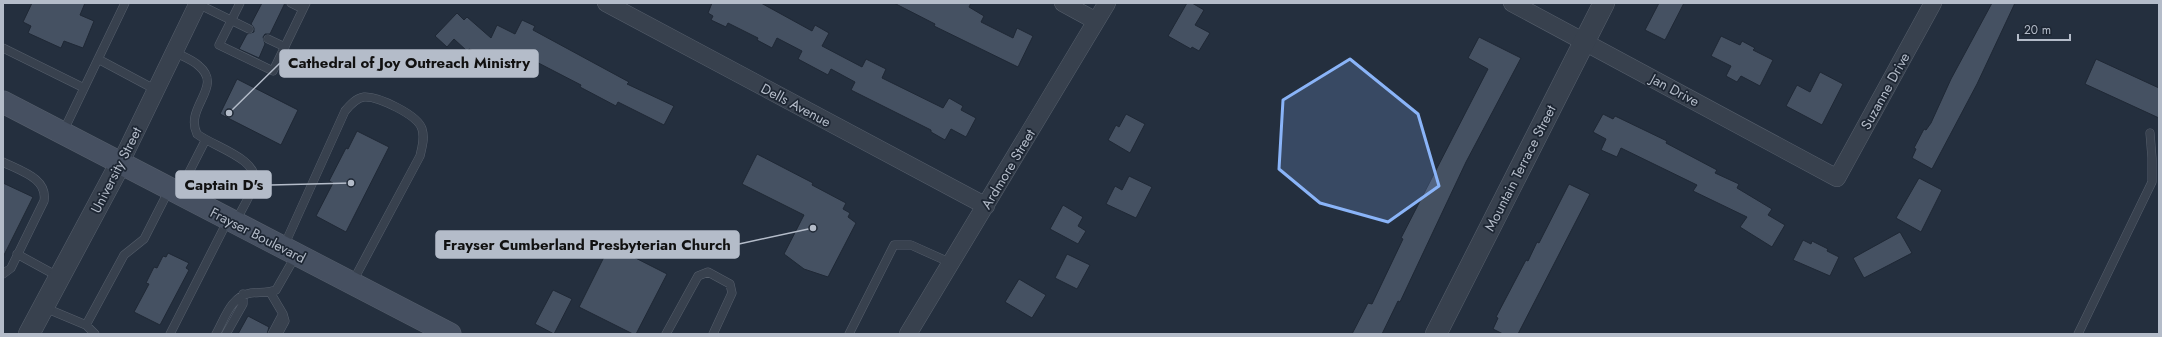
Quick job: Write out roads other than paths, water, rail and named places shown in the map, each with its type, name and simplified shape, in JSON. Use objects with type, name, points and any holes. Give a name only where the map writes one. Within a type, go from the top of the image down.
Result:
[{"type":"main road","name":"Frayser Boulevard","points":[[5,107],[63,134],[352,284],[440,332]]},
{"type":"street","name":"Dells Avenue","points":[[606,3],[986,206]]},
{"type":"street","points":[[1063,3],[1096,21]]},
{"type":"street","name":"Ardmore Street","points":[[908,334],[1107,3]]},
{"type":"street","name":"Jan Drive","points":[[1512,3],[1837,178]]},
{"type":"street","name":"Mountain Terrace Street","points":[[1436,334],[1604,3]]},
{"type":"street","name":"Suzanne Drive","points":[[1837,178],[1933,3]]},
{"type":"street","name":"University Street","points":[[29,334],[120,164],[198,4]]},
{"type":"lane","points":[[63,134],[125,3]]},
{"type":"lane","points":[[240,3],[219,45],[273,71],[304,6],[291,3]]},
{"type":"lane","points":[[198,4],[249,29]]},
{"type":"lane","points":[[268,39],[285,47]]},
{"type":"lane","points":[[3,48],[84,88]]},
{"type":"lane","points":[[170,334],[231,221],[254,185],[255,175],[252,167],[243,160],[205,141],[197,134],[194,127],[193,118],[207,88],[208,80],[206,73],[199,65],[174,52]]},
{"type":"lane","points":[[98,59],[156,90]]},
{"type":"lane","points":[[216,334],[235,299],[243,294],[270,292],[276,290],[281,284],[290,252],[345,111],[354,100],[364,97],[376,99],[415,119],[422,127],[424,140],[420,156],[352,284]]},
{"type":"lane","points":[[2078,334],[2152,182],[2150,133]]},
{"type":"lane","points":[[86,325],[124,255],[144,239],[205,141]]},
{"type":"lane","points":[[3,162],[37,180],[43,186],[45,192],[44,201],[10,268],[3,274]]},
{"type":"lane","points":[[849,334],[894,245],[911,245],[951,263]]},
{"type":"lane","points":[[17,254],[59,277]]},
{"type":"lane","points":[[666,334],[698,276],[708,272],[730,284],[732,293],[712,334]]},
{"type":"lane","points":[[270,292],[283,314],[285,321],[278,334]]},
{"type":"lane","points":[[226,334],[243,304],[243,294]]},
{"type":"lane","points":[[43,308],[86,325],[96,334]]},
{"type":"lane","points":[[272,334],[283,314]]},
{"type":"place","name":"Cathedral of Joy Outreach Ministry","points":[[229,113]]},
{"type":"place","name":"Captain D's","points":[[351,183]]},
{"type":"place","name":"Frayser Cumberland Presbyterian Church","points":[[813,228]]}]
